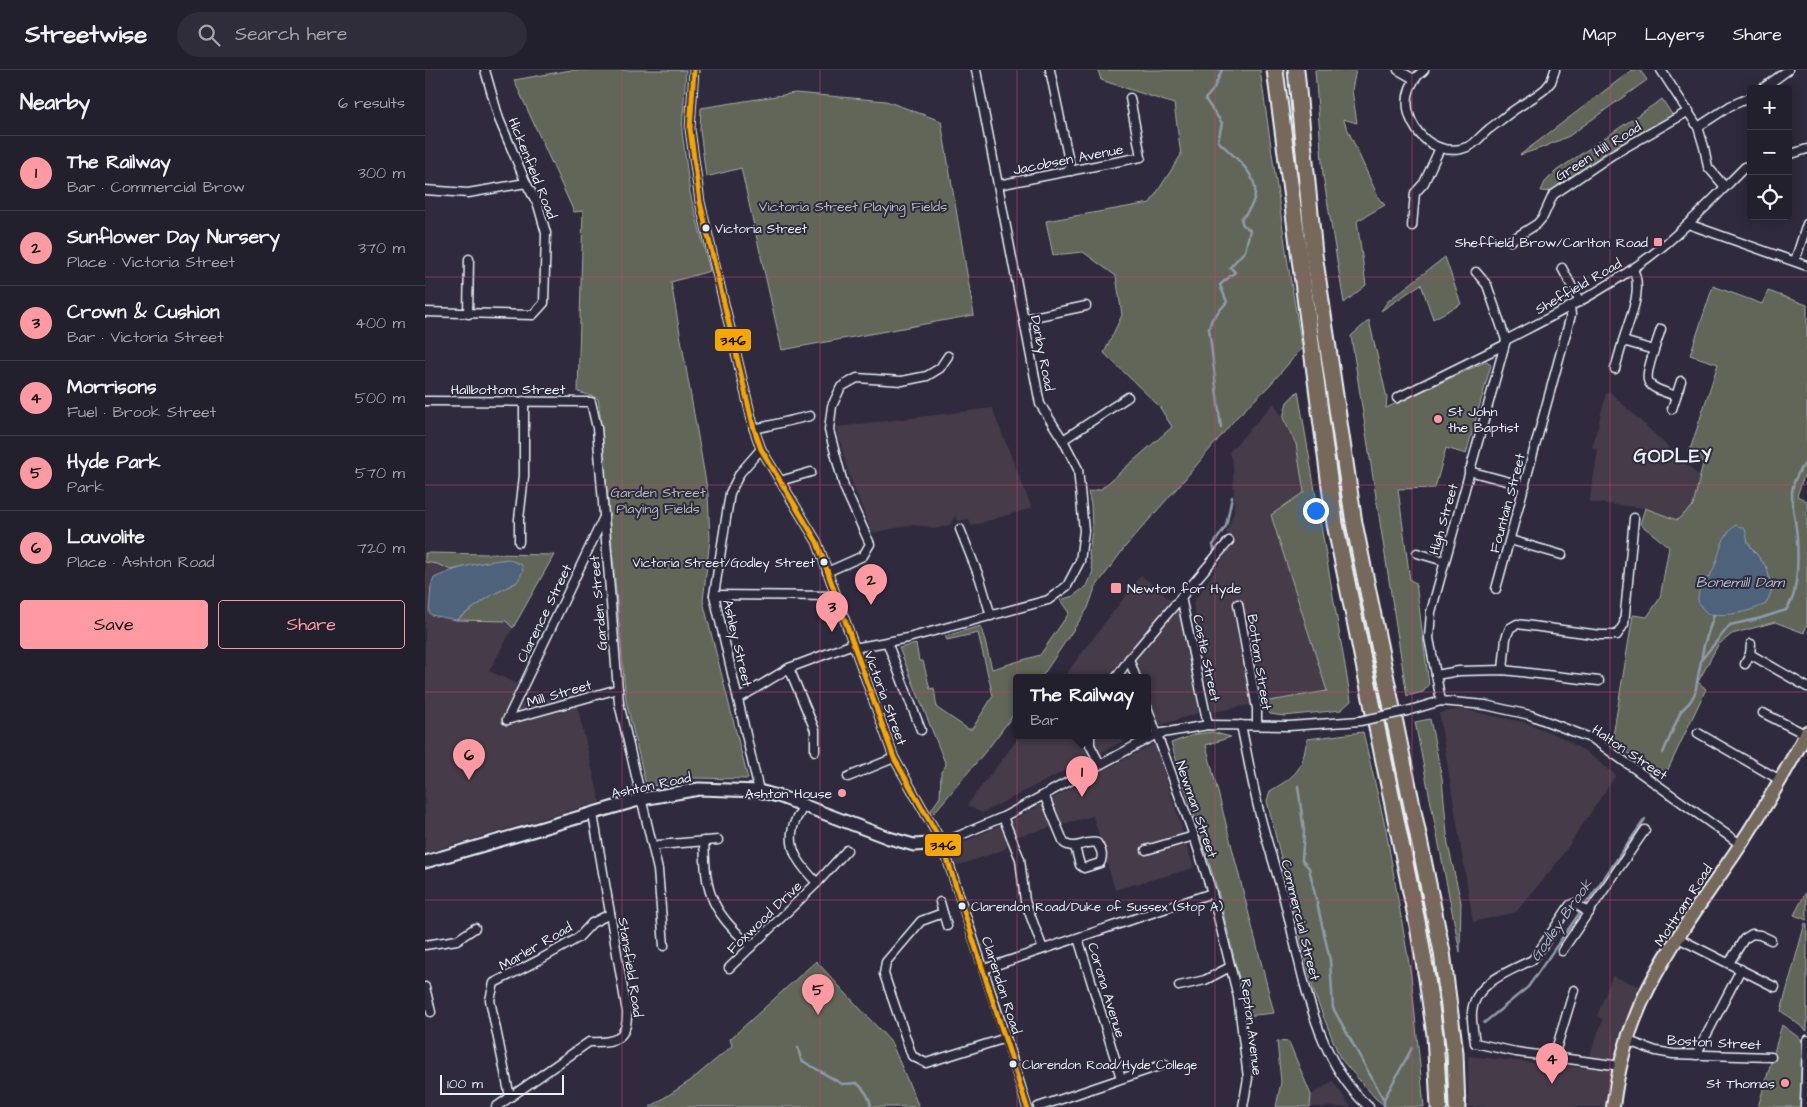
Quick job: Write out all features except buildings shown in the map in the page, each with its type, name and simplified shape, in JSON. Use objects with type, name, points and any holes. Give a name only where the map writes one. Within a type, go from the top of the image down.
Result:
[{"type":"highway","points":[[1275,70],[1335,524],[1424,962],[1435,1035],[1439,1107]]},
{"type":"highway","points":[[1296,70],[1314,254],[1352,514],[1442,952],[1455,1053],[1457,1107]]},
{"type":"main road","name":"Mottram Road","points":[[1613,1107],[1616,1085],[1628,1040],[1637,1013],[1649,987],[1807,734]]},
{"type":"street","name":"Hickenfield Road","points":[[425,312],[533,315],[544,303],[546,233],[538,205],[526,183],[499,118],[485,70]]},
{"type":"street","name":"Victoria Street","points":[[693,70],[690,129],[699,202],[754,429],[761,448],[817,542],[894,758],[942,843]]},
{"type":"street","name":"Danby Road","points":[[738,698],[789,668],[853,646],[908,638],[1048,600],[1067,586],[1080,561],[1084,531],[1078,469],[1063,440],[1040,404],[976,70]]},
{"type":"street","points":[[1049,70],[1071,171]]},
{"type":"street","points":[[1398,70],[1414,79]]},
{"type":"street","points":[[1424,70],[1414,79],[1407,97],[1411,121],[1423,137],[1440,148],[1459,149],[1476,143],[1493,126],[1545,89],[1555,70]]},
{"type":"street","points":[[1661,70],[1698,127],[1708,167],[1725,186]]},
{"type":"street","points":[[1768,85],[1789,70]]},
{"type":"street","name":"Jacobsen Avenue","points":[[998,185],[1141,157],[1130,98]]},
{"type":"street","points":[[1698,127],[1730,106],[1747,99]]},
{"type":"street","name":"Green Hill Road","points":[[1510,241],[1537,224],[1543,217],[1553,195],[1612,155],[1689,112]]},
{"type":"street","points":[[1413,226],[1415,193],[1424,183],[1440,148]]},
{"type":"street","points":[[1792,154],[1807,149]]},
{"type":"street","name":"Sheffield Road","points":[[1397,398],[1505,343],[1580,302],[1633,269],[1688,224],[1747,166]]},
{"type":"street","points":[[425,190],[468,193],[526,183]]},
{"type":"street","points":[[1688,224],[1807,266]]},
{"type":"street","points":[[1795,261],[1805,237],[1807,224]]},
{"type":"street","points":[[468,314],[469,259]]},
{"type":"street","points":[[1562,268],[1580,302]]},
{"type":"street","points":[[1615,369],[1636,293],[1636,275],[1633,269]]},
{"type":"street","points":[[1476,272],[1487,284],[1505,343]]},
{"type":"street","points":[[1023,319],[1086,306]]},
{"type":"street","name":"Fountain Street","points":[[1496,589],[1571,315],[1570,307]]},
{"type":"street","points":[[1661,329],[1647,375],[1648,382],[1655,389],[1676,396]]},
{"type":"street","points":[[1623,341],[1654,350]]},
{"type":"street","name":"High Street","points":[[1441,701],[1429,638],[1431,612],[1505,343]]},
{"type":"street","points":[[827,572],[863,556],[870,544],[844,487],[829,430],[832,406],[841,387],[857,378],[902,380],[927,376],[940,368],[948,356]]},
{"type":"street","points":[[1672,409],[1681,381]]},
{"type":"street","points":[[1063,440],[1129,397]]},
{"type":"street","name":"Hallbottom Street","points":[[425,401],[591,402]]},
{"type":"street","points":[[519,542],[519,519],[524,476],[524,402]]},
{"type":"street","name":"Garden Street","points":[[591,402],[597,428],[619,703],[658,870],[664,946]]},
{"type":"street","points":[[754,429],[810,416]]},
{"type":"street","name":"Ashley Street","points":[[759,791],[714,595],[730,493],[740,473],[761,448]]},
{"type":"street","points":[[1469,471],[1525,486]]},
{"type":"street","points":[[780,482],[811,472]]},
{"type":"street","name":"Clarence Street","points":[[507,720],[604,517]]},
{"type":"street","points":[[1503,670],[1506,638],[1510,628],[1517,624],[1600,635],[1617,635],[1624,624],[1634,518]]},
{"type":"street","points":[[960,529],[980,580],[991,616]]},
{"type":"street","points":[[1510,540],[1562,555]]},
{"type":"street","points":[[1119,674],[1129,659],[1229,542]]},
{"type":"street","points":[[1417,552],[1444,561]]},
{"type":"street","points":[[714,595],[836,596]]},
{"type":"street","name":"Castle Street","points":[[1181,597],[1208,725]]},
{"type":"street","name":"Bottom Street","points":[[1238,604],[1257,709],[1257,725]]},
{"type":"street","points":[[887,642],[921,730]]},
{"type":"street","points":[[1745,664],[1750,654],[1751,644]]},
{"type":"street","points":[[1750,654],[1807,687]]},
{"type":"street","points":[[1129,659],[1135,674]]},
{"type":"street","points":[[789,668],[815,730],[815,751]]},
{"type":"street","points":[[1436,675],[1459,671],[1503,670],[1599,681]]},
{"type":"street","name":"Mill Street","points":[[507,720],[618,689]]},
{"type":"street","name":"Halton Street","points":[[1151,737],[1157,734],[1208,725],[1289,726],[1360,721],[1407,711],[1441,701],[1485,705],[1530,715],[1593,739],[1740,844]]},
{"type":"street","points":[[1763,713],[1807,734]]},
{"type":"street","name":"Newman Street","points":[[1151,718],[1194,836],[1212,893]]},
{"type":"street","name":"Commercial Street","points":[[1241,725],[1259,812],[1284,901],[1307,997],[1334,1064],[1353,1092],[1369,1107]]},
{"type":"street","points":[[1698,733],[1780,780]]},
{"type":"street","points":[[1090,739],[1091,745],[1100,764]]},
{"type":"street","name":"Halton Street","points":[[942,843],[1003,817],[1148,739]]},
{"type":"street","points":[[848,777],[894,758]]},
{"type":"street","name":"Ashton Road","points":[[425,862],[642,800],[699,789],[759,791],[889,838],[914,845],[942,843]]},
{"type":"street","points":[[1044,795],[1064,843],[1069,847],[1075,847]]},
{"type":"street","name":"Foxwood Drive","points":[[729,968],[817,883],[798,863],[792,843],[793,827],[803,806]]},
{"type":"street","name":"Stansfield Road","points":[[496,1107],[589,1042],[607,1043],[621,1036],[627,1024],[627,1012],[593,814]]},
{"type":"street","points":[[1003,817],[1020,859],[1025,901],[1043,949]]},
{"type":"street","points":[[1562,951],[1645,830]]},
{"type":"street","points":[[1146,850],[1194,836]]},
{"type":"street","points":[[659,845],[718,840]]},
{"type":"street","points":[[704,841],[706,869],[711,896],[727,923],[751,947]]},
{"type":"street","name":"Clarendon Road","points":[[942,843],[1007,1038],[1027,1107]]},
{"type":"street","points":[[817,883],[847,850]]},
{"type":"street","points":[[984,969],[1212,893]]},
{"type":"street","name":"Repton Avenue","points":[[1212,893],[1238,997],[1248,1078],[1243,1107]]},
{"type":"street","points":[[939,902],[947,926]]},
{"type":"street","points":[[1588,913],[1575,904],[1570,905],[1532,960],[1489,983],[1481,991],[1471,1014],[1475,1043],[1516,1052],[1621,1066]]},
{"type":"street","points":[[943,913],[921,921],[890,956],[884,967],[884,974],[912,1056],[926,1063],[1007,1038]]},
{"type":"street","name":"Marler Road","points":[[510,1098],[490,1000],[494,983],[578,938],[592,923],[610,914]]},
{"type":"street","points":[[425,945],[457,940],[475,928]]},
{"type":"street","points":[[1729,963],[1744,939],[1752,934],[1760,934],[1771,940]]},
{"type":"street","name":"Corona Avenue","points":[[1078,938],[1121,1078]]},
{"type":"street","points":[[1678,938],[1775,987]]},
{"type":"street","points":[[1179,986],[1205,980],[1230,967]]},
{"type":"street","points":[[1695,1055],[1741,969]]},
{"type":"street","points":[[425,988],[431,1012]]},
{"type":"street","points":[[1554,1056],[1573,990]]},
{"type":"street","name":"Boston Street","points":[[1628,1040],[1664,1052],[1695,1055],[1771,1057]]},
{"type":"street","points":[[1805,1107],[1807,1040]]},
{"type":"street","points":[[1038,1107],[1165,1064]]},
{"type":"shaded area","points":[[1609,391],[1700,477],[1693,506],[1677,520],[1645,508],[1589,502],[1598,450],[1592,448],[1606,394]]},
{"type":"shaded area","points":[[1274,403],[1296,444],[1304,492],[1271,515],[1327,691],[1212,712],[1193,603],[1235,540],[1226,533],[1234,512],[1233,465],[1229,452]]},
{"type":"shaded area","points":[[993,408],[1032,508],[971,526],[969,519],[959,521],[955,516],[950,525],[934,529],[912,525],[872,533],[848,472],[836,427]]},
{"type":"shaded area","points":[[425,562],[437,564],[451,570],[434,578],[431,615],[456,620],[506,621],[513,628],[489,671],[529,689],[521,705],[574,692],[600,802],[425,853]]},
{"type":"shaded area","points":[[1141,575],[1183,611],[1199,713],[1151,728],[1151,674],[1066,674]]},
{"type":"shaded area","points":[[1461,709],[1527,723],[1561,737],[1585,751],[1616,775],[1557,863],[1516,912],[1473,922],[1439,713]]},
{"type":"shaded area","points":[[1018,739],[1127,739],[982,813],[967,805]]},
{"type":"shaded area","points":[[1155,743],[1194,868],[1115,890],[1093,816],[1018,836],[1003,850],[957,866],[951,848],[1014,819]]},
{"type":"shaded area","points":[[1612,976],[1642,987],[1611,1107],[1468,1107],[1468,1056],[1585,1068],[1603,1019],[1597,1016]]},
{"type":"shaded area","points":[[1333,1081],[1351,1107],[1310,1107],[1311,1095]]},
{"type":"green space","name":"Garden Street Playing Fields","points":[[571,70],[686,70],[682,131],[690,193],[710,271],[671,282],[708,494],[710,539],[703,601],[748,779],[694,778],[647,787],[646,785],[626,701],[598,399],[578,392],[583,211],[574,212],[514,80]]},
{"type":"green space","points":[[1098,70],[1260,70],[1302,348],[1269,386],[1236,418],[1125,547],[1095,588],[1088,608],[1044,674],[1013,674],[1013,715],[934,813],[931,810],[940,797],[941,772],[946,765],[899,648],[916,644],[919,661],[923,661],[930,689],[934,688],[937,708],[968,729],[972,729],[993,696],[978,633],[947,640],[945,636],[981,626],[992,669],[1040,655],[1069,613],[1060,600],[1073,596],[1087,586],[1093,571],[1089,555],[1092,529],[1091,505],[1088,492],[1101,489],[1172,427],[1159,406],[1104,353],[1122,315],[1116,276],[1083,252],[1053,255],[1046,221],[1150,203],[1181,155],[1174,104],[1101,80]]},
{"type":"green space","points":[[1315,70],[1356,70],[1352,90],[1357,123],[1343,119],[1379,199],[1385,205],[1357,221],[1366,285],[1344,303],[1323,175]]},
{"type":"green space","points":[[1632,70],[1640,70],[1647,80],[1569,136],[1520,155]]},
{"type":"green space","name":"Victoria Street Playing Fields","points":[[795,93],[886,101],[941,121],[974,315],[782,350],[741,168],[706,177],[700,130],[701,108]]},
{"type":"green space","points":[[1662,99],[1673,116],[1552,192],[1541,191],[1545,182],[1556,171]]},
{"type":"green space","points":[[1445,257],[1461,304],[1433,319],[1421,284],[1381,311],[1388,301]]},
{"type":"green space","points":[[1713,286],[1762,304],[1768,291],[1807,305],[1807,467],[1797,496],[1807,501],[1807,624],[1804,633],[1775,622],[1732,634],[1718,645],[1698,682],[1706,689],[1664,778],[1612,742],[1633,615],[1647,617],[1660,598],[1669,547],[1640,524],[1645,508],[1677,520],[1693,506],[1703,463],[1689,453],[1718,364],[1690,355]],"holes":[[[1748,543],[1767,568],[1701,585],[1711,574]]]},
{"type":"green space","points":[[1369,320],[1387,398],[1386,408],[1487,361],[1491,365],[1466,454],[1446,448],[1435,488],[1398,489],[1410,580],[1416,583],[1429,685],[1423,692],[1407,696],[1351,336]]},
{"type":"green space","points":[[1298,391],[1351,701],[1341,710],[1284,716],[1270,714],[1264,702],[1327,691],[1271,515],[1304,492],[1296,444],[1283,418],[1287,402]]},
{"type":"green space","points":[[425,553],[554,555],[513,628],[506,621],[456,620],[492,595],[517,582],[487,562],[451,570],[437,564],[425,562]]},
{"type":"green space","points":[[1430,719],[1442,778],[1448,845],[1461,902],[1460,952],[1415,722]]},
{"type":"green space","points":[[1212,732],[1231,737],[1206,745],[1274,1013],[1246,1016],[1243,995],[1218,891],[1171,743],[1196,734]]},
{"type":"green space","points":[[1363,732],[1386,830],[1411,975],[1424,1107],[1387,1107],[1376,1099],[1340,1058],[1314,993],[1267,801],[1270,791],[1297,771],[1303,758],[1307,739]]},
{"type":"green space","points":[[1807,890],[1807,920],[1794,915]]},
{"type":"green space","points":[[1805,923],[1807,924],[1807,1031],[1781,1011]]},
{"type":"green space","points":[[816,961],[891,1042],[919,1107],[650,1107],[690,1081],[732,1046],[730,1039]]},
{"type":"green space","points":[[1782,1025],[1802,1040],[1800,1107],[1758,1107]]},
{"type":"green space","points":[[1277,1041],[1289,1042],[1311,1095],[1310,1107],[1276,1107],[1281,1082]]},
{"type":"water","name":"Bonemill Dam","points":[[1736,525],[1745,529],[1748,543],[1767,568],[1772,590],[1766,604],[1759,607],[1745,612],[1724,615],[1708,614],[1699,603],[1699,590],[1714,568],[1726,536]]},
{"type":"water","points":[[508,559],[522,565],[523,571],[517,582],[492,595],[456,620],[431,615],[429,612],[431,586],[434,578],[470,566]]},
{"type":"waterway","points":[[1221,428],[1209,328],[1212,319],[1227,302],[1220,285],[1235,272],[1230,267],[1245,251],[1250,230],[1243,225],[1241,219],[1251,207],[1255,196],[1255,186],[1245,168],[1218,141],[1222,123],[1205,99],[1213,90],[1222,70]]},
{"type":"waterway","points":[[1702,659],[1730,625],[1786,610],[1791,602],[1798,558],[1792,489],[1799,471],[1807,461]]},
{"type":"waterway","points":[[1215,553],[1213,545],[1226,526],[1232,497]]},
{"type":"waterway","name":"Godley Brook","points":[[1663,753],[1681,711],[1690,702],[1695,693],[1704,645],[1714,615]]},
{"type":"waterway","points":[[1298,786],[1304,831],[1302,860],[1309,868],[1330,960],[1333,1008],[1384,1100],[1384,1107]]},
{"type":"waterway","name":"Godley Brook","points":[[1484,1023],[1528,987],[1645,819]]},
{"type":"waterway","points":[[798,1048],[801,1060],[842,1084],[857,1083],[866,1094],[871,1107]]},
{"type":"waterway","name":"Godley Brook","points":[[1384,1099],[1412,1048]]},
{"type":"transit line","name":"346","points":[[694,70],[690,129],[700,202],[754,429],[761,449],[817,542],[894,758],[942,843],[1027,1107]]},
{"type":"place","name":"Victoria Street","points":[[706,228]]},
{"type":"place","name":"Sheffield Brow/Carlton Road","points":[[1658,242]]},
{"type":"place","name":"St John the Baptist","points":[[1438,419]]},
{"type":"place","name":"Victoria Street/Godley Street","points":[[824,562]]},
{"type":"place","name":"Newton for Hyde","points":[[1116,588]]},
{"type":"place","name":"Sunflower Day Nursery","points":[[871,605]]},
{"type":"place","name":"Crown & Cushion","points":[[832,632]]},
{"type":"place","name":"Louvolite","points":[[469,780]]},
{"type":"place","name":"Ashton House","points":[[842,793]]},
{"type":"place","name":"The Railway","points":[[1082,797]]},
{"type":"place","name":"Clarendon Road/Duke of Sussex (Stop A)","points":[[962,906]]},
{"type":"place","name":"Hyde Park","points":[[818,1015]]},
{"type":"place","name":"Clarendon Road/Hyde College","points":[[1013,1064]]},
{"type":"place","name":"St Thomas","points":[[1785,1083]]},
{"type":"place","name":"Morrisons","points":[[1552,1084]]},
{"type":"district","name":"GODLEY","points":[[1673,455]]}]
